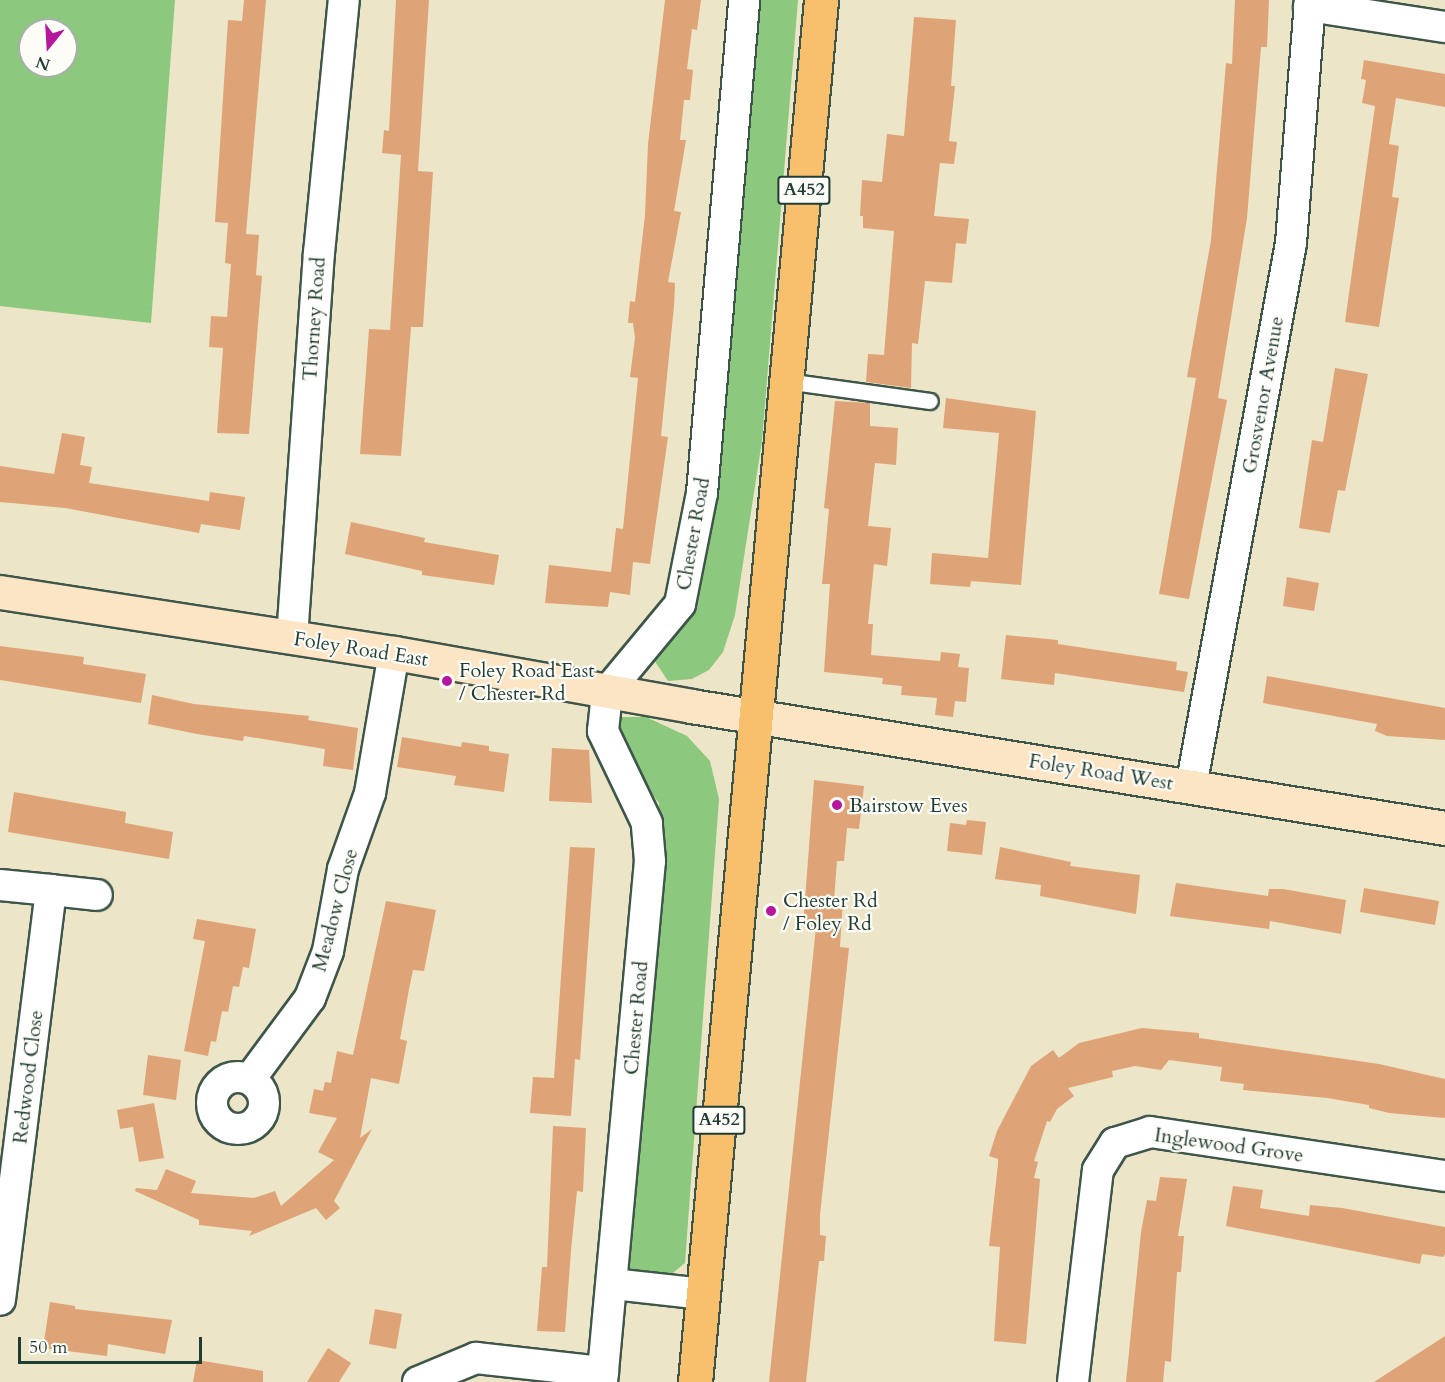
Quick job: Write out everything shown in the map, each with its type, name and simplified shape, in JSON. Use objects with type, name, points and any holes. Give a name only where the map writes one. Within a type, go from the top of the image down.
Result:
[{"type":"highway","name":"A452","points":[[695,1382],[758,717],[821,0]]},
{"type":"main road","name":"Foley Road East","points":[[0,592],[394,653],[758,717]]},
{"type":"main road","name":"Foley Road West","points":[[758,717],[1445,828]]},
{"type":"street","name":"Thorney Road","points":[[292,638],[319,253],[344,0]]},
{"type":"street","name":"Chester Road","points":[[603,1377],[650,861],[647,823],[603,731],[608,692],[680,604],[702,493],[744,0]]},
{"type":"street","points":[[1310,3],[1445,27]]},
{"type":"street","name":"Grosvenor Avenue","points":[[1191,787],[1291,243],[1310,3]]},
{"type":"street","name":"Meadow Close","points":[[250,1079],[310,999],[328,951],[343,869],[370,793],[394,653]]},
{"type":"street","points":[[0,885],[97,895]]},
{"type":"street","name":"Redwood Close","points":[[0,1300],[51,890]]},
{"type":"street","name":"Inglewood Grove","points":[[1073,1382],[1098,1170],[1114,1143],[1150,1132],[1445,1176]]},
{"type":"street","points":[[613,1284],[704,1294]]},
{"type":"street","points":[[418,1382],[476,1358],[603,1377]]},
{"type":"lane","points":[[786,381],[930,401]]},
{"type":"green space","points":[[0,0],[175,0],[151,323],[0,306]]},
{"type":"green space","points":[[759,0],[798,0],[762,441],[735,615],[723,652],[709,670],[692,679],[668,681],[654,660],[695,602]]},
{"type":"green space","points":[[618,717],[646,717],[687,736],[710,761],[719,799],[685,1263],[669,1276],[629,1270],[659,803],[629,765],[612,733]]},
{"type":"building","points":[[244,0],[266,0],[246,234],[259,235],[256,275],[262,276],[249,434],[217,433],[223,348],[209,347],[211,316],[227,317],[231,264],[225,263],[228,223],[215,222],[228,20],[242,21]]},
{"type":"building","points":[[396,0],[429,0],[418,171],[433,172],[423,327],[411,327],[401,456],[360,454],[369,329],[390,330],[401,155],[382,153],[384,130],[389,131]]},
{"type":"building","points":[[665,0],[701,0],[697,30],[692,29],[687,69],[693,70],[690,100],[684,100],[680,140],[686,140],[674,211],[681,212],[668,282],[675,283],[674,306],[661,436],[668,437],[650,564],[633,562],[630,595],[610,592],[608,607],[545,603],[549,565],[611,572],[616,528],[623,529],[638,378],[630,377],[635,338],[633,323],[628,323],[630,301],[635,302],[645,215],[648,144]]},
{"type":"building","points":[[1235,0],[1269,0],[1267,47],[1261,47],[1247,218],[1218,398],[1227,400],[1189,599],[1159,594],[1196,378],[1187,377],[1211,240],[1226,63],[1232,64]]},
{"type":"building","points":[[914,17],[956,20],[951,86],[955,86],[949,141],[957,142],[954,164],[940,163],[934,216],[969,219],[966,244],[956,243],[952,283],[925,281],[918,344],[912,343],[911,388],[866,382],[868,354],[884,355],[894,231],[863,228],[863,216],[860,216],[862,180],[882,182],[887,134],[904,136]]},
{"type":"building","points":[[1364,60],[1445,74],[1445,107],[1396,98],[1389,144],[1399,146],[1392,197],[1399,198],[1379,327],[1345,322],[1375,106],[1362,103],[1366,80],[1361,79]]},
{"type":"building","points":[[1335,368],[1368,374],[1345,491],[1338,490],[1330,533],[1299,528],[1312,440],[1323,442]]},
{"type":"building","points":[[946,398],[1036,411],[1021,585],[971,581],[970,587],[930,584],[932,553],[988,558],[999,433],[943,428]]},
{"type":"building","points":[[835,401],[870,403],[870,426],[898,428],[896,465],[875,463],[868,526],[891,528],[887,566],[874,564],[868,624],[873,624],[871,655],[940,661],[941,652],[960,654],[958,667],[969,668],[966,702],[955,701],[953,717],[935,715],[937,698],[901,695],[902,686],[882,684],[883,678],[824,672],[830,584],[822,584],[829,509],[824,508]]},
{"type":"building","points":[[62,433],[85,437],[80,465],[92,467],[89,483],[209,501],[210,492],[245,497],[240,530],[201,524],[199,533],[65,508],[0,502],[0,466],[54,474]]},
{"type":"building","points":[[351,522],[425,538],[424,542],[499,555],[494,585],[422,575],[422,571],[345,554]]},
{"type":"building","points":[[1287,577],[1319,583],[1314,611],[1283,606]]},
{"type":"building","points":[[1006,635],[1058,640],[1058,644],[1177,662],[1176,670],[1188,672],[1184,692],[1055,673],[1054,685],[1001,679]]},
{"type":"building","points":[[0,646],[84,657],[83,664],[146,674],[141,703],[0,680]]},
{"type":"building","points":[[1267,676],[1445,708],[1445,740],[1387,736],[1375,731],[1377,724],[1263,703]]},
{"type":"building","points":[[152,695],[194,704],[309,716],[308,720],[358,728],[353,770],[323,766],[325,749],[244,736],[243,741],[148,724]]},
{"type":"building","points":[[402,737],[461,747],[462,742],[489,746],[489,751],[509,754],[504,792],[454,785],[456,776],[397,767]]},
{"type":"building","points":[[552,748],[589,750],[592,803],[549,801]]},
{"type":"building","points":[[814,780],[864,786],[859,829],[847,828],[844,861],[837,861],[834,900],[843,900],[840,947],[849,948],[820,1215],[820,1235],[826,1236],[824,1261],[819,1261],[806,1382],[769,1382],[816,927],[803,926]]},
{"type":"building","points":[[14,792],[126,812],[125,823],[173,832],[169,859],[8,832]]},
{"type":"building","points":[[967,820],[986,822],[982,855],[947,851],[950,823],[966,825]]},
{"type":"building","points":[[570,847],[595,848],[580,1060],[575,1059],[571,1116],[530,1113],[533,1077],[554,1078]]},
{"type":"building","points":[[1000,847],[1071,862],[1070,866],[1140,875],[1136,914],[1040,896],[1041,885],[995,879]]},
{"type":"building","points":[[1176,883],[1268,896],[1269,889],[1283,889],[1346,900],[1341,934],[1270,921],[1269,929],[1170,916]]},
{"type":"building","points":[[1364,888],[1439,901],[1435,925],[1360,912]]},
{"type":"building","points":[[386,901],[436,910],[424,971],[413,970],[400,1039],[407,1041],[399,1084],[371,1078],[360,1138],[372,1129],[334,1201],[340,1208],[326,1220],[316,1208],[249,1236],[252,1231],[199,1225],[199,1220],[135,1191],[136,1188],[157,1190],[166,1169],[196,1181],[191,1193],[254,1198],[275,1191],[281,1206],[334,1160],[318,1152],[337,1118],[309,1113],[314,1089],[323,1091],[325,1082],[331,1083],[337,1051],[353,1055]]},
{"type":"building","points":[[197,919],[256,929],[249,968],[243,967],[239,987],[233,986],[228,1012],[222,1011],[216,1042],[211,1041],[208,1056],[184,1051],[205,941],[193,939]]},
{"type":"building","points":[[1142,1028],[1199,1033],[1199,1038],[1379,1064],[1445,1079],[1445,1118],[1389,1113],[1369,1108],[1369,1105],[1327,1098],[1243,1090],[1244,1084],[1220,1081],[1222,1067],[1169,1060],[1161,1070],[1135,1066],[1112,1071],[1113,1077],[1068,1088],[1074,1096],[1057,1109],[1050,1122],[1047,1121],[1034,1161],[1038,1162],[1034,1178],[1040,1179],[1026,1344],[994,1341],[1000,1247],[989,1246],[998,1159],[989,1156],[997,1131],[1031,1066],[1053,1050],[1059,1058],[1079,1043]]},
{"type":"building","points":[[148,1055],[181,1060],[176,1100],[143,1095]]},
{"type":"building","points":[[154,1103],[164,1158],[139,1162],[133,1127],[120,1129],[117,1110]]},
{"type":"building","points":[[553,1126],[586,1128],[583,1192],[577,1191],[565,1332],[537,1331],[542,1267],[547,1267]]},
{"type":"building","points":[[1160,1177],[1187,1179],[1178,1236],[1184,1236],[1181,1272],[1177,1272],[1171,1362],[1165,1361],[1163,1382],[1126,1382],[1141,1232],[1147,1200],[1156,1201]]},
{"type":"building","points":[[1233,1186],[1263,1190],[1260,1208],[1309,1216],[1310,1205],[1342,1208],[1445,1227],[1445,1254],[1443,1257],[1422,1254],[1420,1264],[1226,1226]]},
{"type":"building","points":[[50,1302],[75,1306],[75,1309],[172,1320],[165,1354],[108,1344],[107,1356],[43,1348]]},
{"type":"building","points":[[375,1309],[402,1314],[396,1349],[369,1344]]},
{"type":"building","points":[[1445,1336],[1445,1382],[1374,1382]]},
{"type":"building","points":[[328,1348],[351,1363],[339,1382],[307,1382]]},
{"type":"building","points":[[197,1360],[263,1371],[263,1382],[193,1382]]},
{"type":"place","name":"Foley Road East / Chester Rd","points":[[447,681]]},
{"type":"place","name":"Bairstow Eves","points":[[837,805]]},
{"type":"place","name":"Chester Rd / Foley Rd","points":[[771,911]]}]
